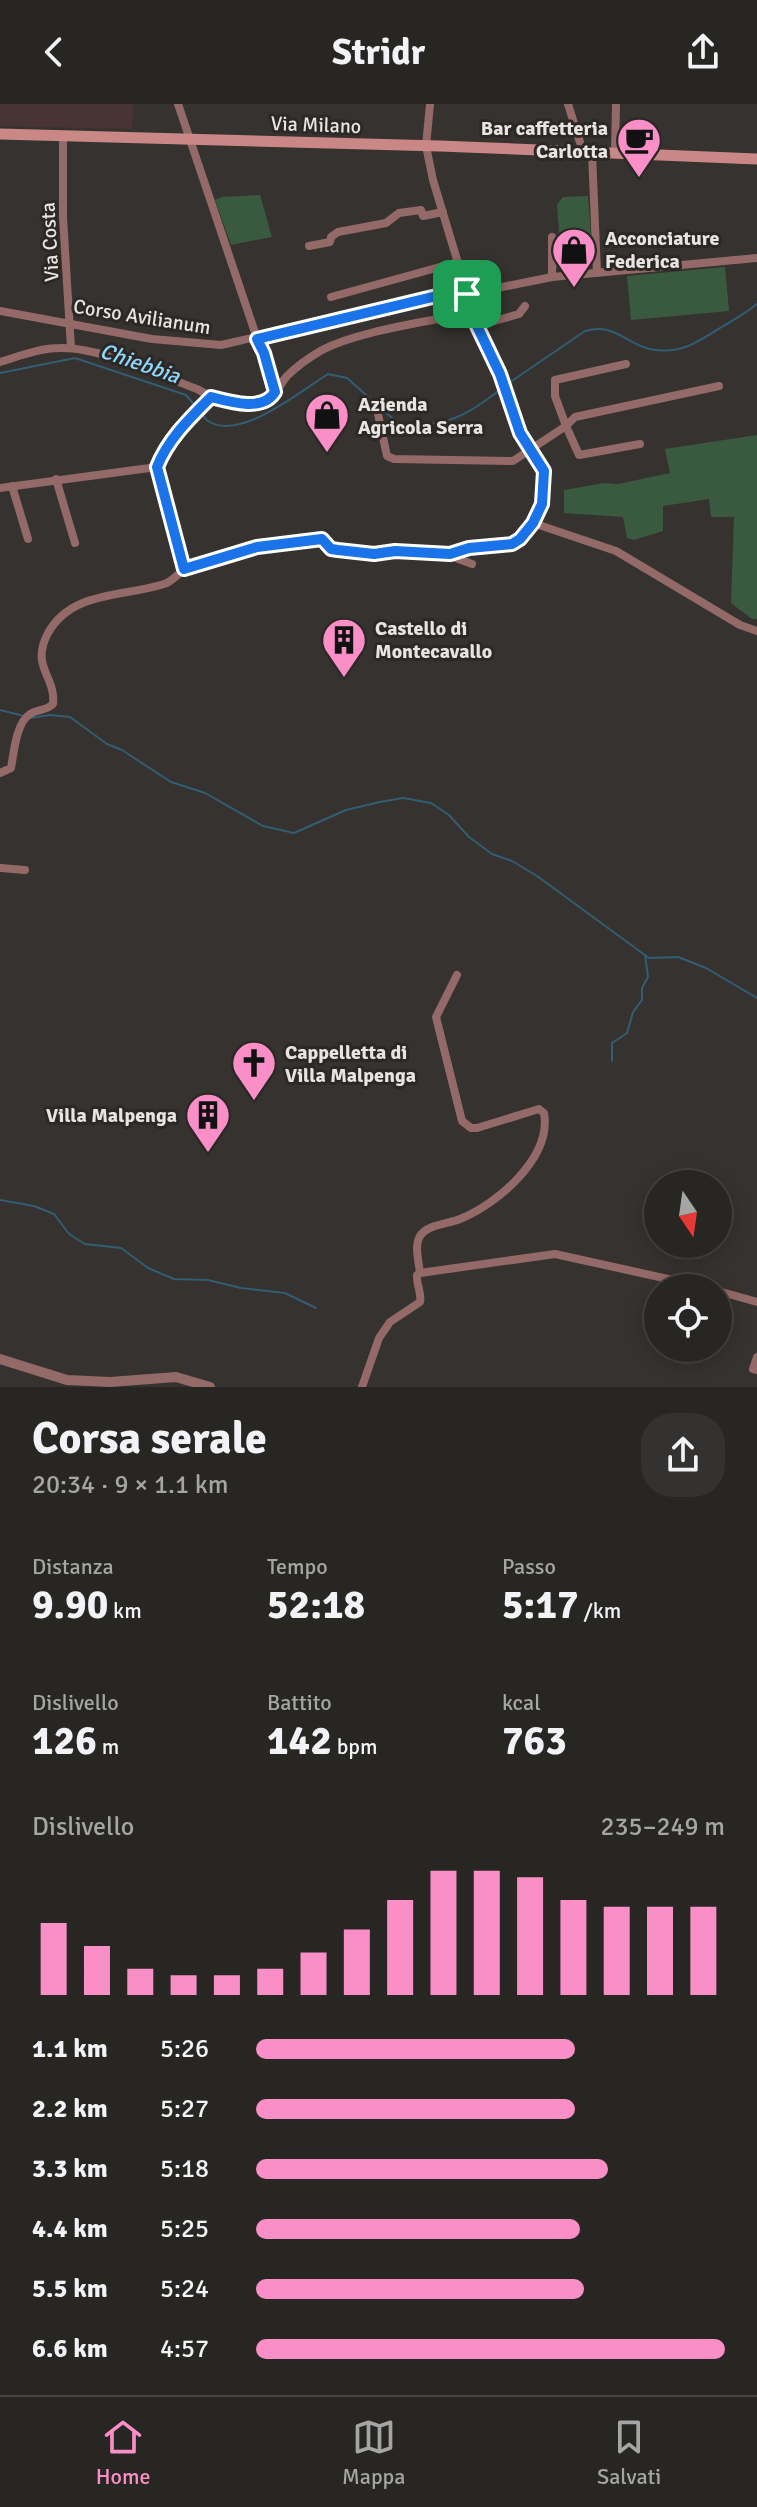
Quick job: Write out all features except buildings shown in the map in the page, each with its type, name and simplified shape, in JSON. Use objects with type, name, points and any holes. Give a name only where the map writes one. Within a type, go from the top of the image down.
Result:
[{"type":"main road","name":"Via Milano","points":[[0,134],[757,159]]},
{"type":"street","points":[[178,104],[275,392]]},
{"type":"street","points":[[0,773],[11,768],[17,738],[27,718],[53,704],[52,690],[42,669],[47,635],[64,615],[104,595],[169,583],[184,569],[257,547],[322,539],[331,549],[338,550],[374,554],[395,551],[454,554],[469,548],[512,544],[533,523],[542,504],[544,471],[520,433],[500,374],[477,326],[466,292],[426,146],[430,104]]},
{"type":"street","points":[[568,104],[587,153],[597,273]]},
{"type":"street","points":[[615,153],[616,104]]},
{"type":"street","name":"Via Costa","points":[[63,135],[63,217],[71,348]]},
{"type":"street","points":[[309,246],[330,242],[338,232],[386,223],[399,213],[421,210],[423,216],[443,212]]},
{"type":"street","points":[[552,237],[552,277]]},
{"type":"street","name":"Corso Avilianum","points":[[0,311],[206,346],[257,339],[466,292],[552,277],[757,258]]},
{"type":"street","points":[[331,297],[458,262]]},
{"type":"street","points":[[477,326],[519,314],[525,306]]},
{"type":"street","points":[[0,362],[39,350],[71,348],[128,364],[197,389],[208,400],[258,404],[266,402],[289,374],[319,351],[343,341],[473,312]]},
{"type":"street","points":[[626,364],[555,380],[555,396],[579,455],[640,444]]},
{"type":"street","points":[[378,414],[387,456],[394,459],[513,461],[575,417],[719,386]]},
{"type":"street","points":[[184,569],[157,467],[168,444],[208,400]]},
{"type":"street","points":[[0,488],[157,467]]},
{"type":"street","points":[[56,479],[75,543]]},
{"type":"street","points":[[12,486],[28,539]]},
{"type":"street","points":[[533,523],[616,551],[740,625],[757,631]]},
{"type":"street","points":[[454,554],[456,558],[472,564]]},
{"type":"street","points":[[0,868],[25,870]]},
{"type":"street","points":[[420,1273],[417,1245],[421,1235],[428,1229],[470,1215],[514,1183],[532,1161],[545,1121],[544,1113],[539,1109],[477,1128],[462,1121],[436,1017],[457,975]]},
{"type":"street","points":[[362,1387],[379,1338],[390,1322],[420,1302],[416,1280],[420,1273],[555,1254],[646,1274]]},
{"type":"street","points":[[732,1295],[757,1302]]},
{"type":"street","points":[[757,1357],[753,1369],[757,1370]]},
{"type":"street","points":[[0,1359],[67,1380],[110,1382],[176,1377],[210,1387]]},
{"type":"shaded area","points":[[0,104],[134,104],[132,129],[0,126]]},
{"type":"green space","points":[[260,195],[272,237],[231,245],[215,200]]},
{"type":"green space","points":[[588,196],[593,263],[554,268],[559,230],[557,205],[563,197]]},
{"type":"green space","points":[[725,267],[729,311],[631,320],[627,276]]},
{"type":"green space","points":[[757,435],[757,619],[752,619],[731,603],[734,517],[711,517],[709,499],[663,506],[663,531],[634,540],[627,538],[623,517],[564,513],[564,490],[604,483],[618,484],[670,473],[665,449]]},
{"type":"waterway","name":"Chiebbia","points":[[506,385],[585,331],[604,329],[650,349],[679,349],[695,343],[757,304]]},
{"type":"waterway","name":"Chiebbia","points":[[0,373],[75,358],[186,395],[196,407]]},
{"type":"waterway","name":"Chiebbia","points":[[200,412],[208,421],[221,426],[237,425],[270,411],[328,374],[347,378],[401,426],[417,425],[455,418],[501,389]]},
{"type":"waterway","points":[[0,710],[24,716]]},
{"type":"waterway","points":[[30,718],[50,715],[70,717],[107,744],[122,750],[171,782],[205,793],[263,826],[294,833],[346,810],[380,802],[403,798],[431,803],[492,854],[512,861],[537,876],[649,958],[678,957],[706,968],[757,998]]},
{"type":"waterway","points":[[612,1061],[612,1043],[627,1033],[633,1012],[642,1000],[642,988],[648,977],[645,955]]},
{"type":"waterway","points":[[0,1200],[34,1206],[54,1214],[69,1234],[85,1244],[121,1248],[148,1268],[174,1279],[208,1280],[285,1293],[316,1308]]},
{"type":"place","name":"Bar caffetteria Carlotta","points":[[639,179]]},
{"type":"place","name":"Acconciature Federica","points":[[574,289]]},
{"type":"place","name":"Azienda Agricola Serra","points":[[327,454]]},
{"type":"place","name":"Castello di Montecavallo","points":[[344,679]]},
{"type":"place","name":"Cappelletta di Villa Malpenga","points":[[254,1102]]},
{"type":"place","name":"Villa Malpenga","points":[[208,1154]]},
{"type":"route","points":[[466,289],[467,294],[520,433],[544,471],[542,504],[533,523],[520,539],[512,544],[469,548],[454,554],[395,551],[374,554],[331,549],[322,539],[297,541],[257,547],[184,569],[157,467],[178,431],[211,397],[258,404],[272,398],[275,392],[257,339],[466,289]]}]
